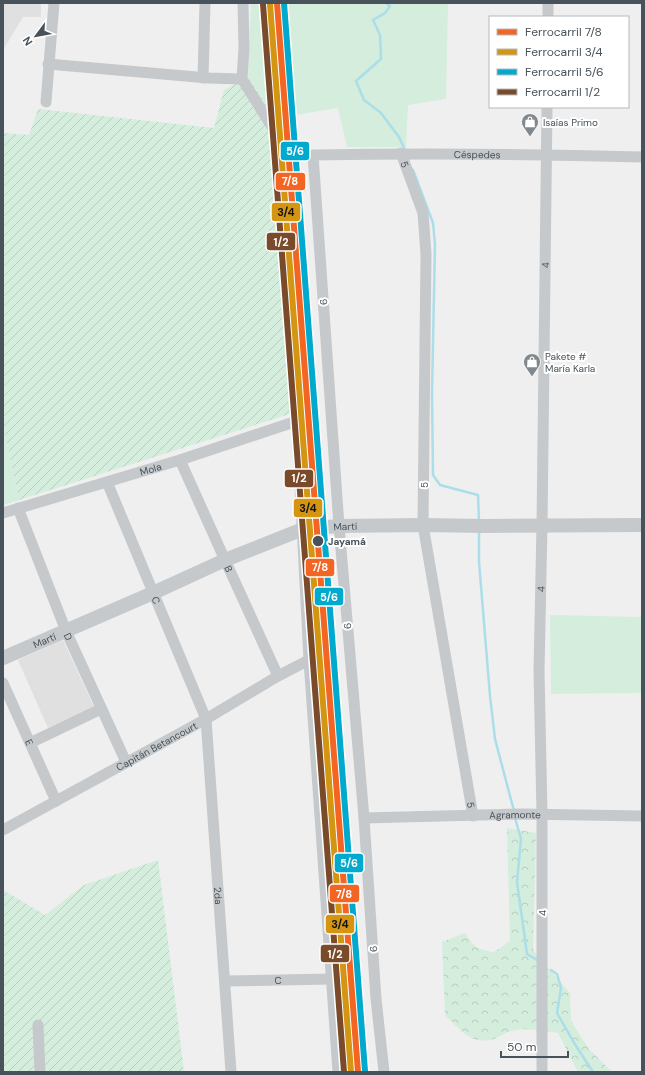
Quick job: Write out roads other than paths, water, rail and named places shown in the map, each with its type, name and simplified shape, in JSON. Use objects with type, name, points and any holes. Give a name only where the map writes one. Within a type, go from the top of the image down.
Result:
[{"type":"street","points":[[46,102],[54,3]]},
{"type":"street","points":[[203,78],[205,3]]},
{"type":"street","points":[[243,3],[244,48],[242,79],[276,133],[303,529],[309,660],[338,1072]]},
{"type":"street","points":[[548,3],[548,16]]},
{"type":"street","points":[[48,64],[203,78],[242,79]]},
{"type":"street","name":"4","points":[[542,1072],[542,814],[540,671],[547,108]]},
{"type":"street","name":"Céspedes","points":[[313,155],[405,154],[642,157]]},
{"type":"street","name":"5","points":[[405,154],[423,213],[426,254],[424,525],[473,816]]},
{"type":"street","name":"6","points":[[313,155],[339,526],[364,818],[376,999],[384,1072]]},
{"type":"street","name":"Mola","points":[[3,513],[180,460],[296,421]]},
{"type":"street","name":"B","points":[[180,460],[278,676]]},
{"type":"street","name":"C","points":[[107,482],[206,719]]},
{"type":"street","name":"D","points":[[18,508],[66,631],[126,762]]},
{"type":"street","name":"Martí","points":[[3,658],[225,560],[303,529],[339,526],[642,525]]},
{"type":"street","name":"Capitán Betancourt","points":[[3,830],[206,719],[278,676],[309,660]]},
{"type":"street","name":"E","points":[[3,683],[56,801]]},
{"type":"street","points":[[30,743],[101,709]]},
{"type":"street","name":"2da","points":[[206,719],[231,1072]]},
{"type":"street","name":"Agramonte","points":[[364,818],[508,814],[642,816]]},
{"type":"street","name":"C","points":[[225,981],[332,979]]},
{"type":"street","points":[[38,1025],[40,1072]]},
{"type":"waterway","points":[[386,3],[390,6],[385,13],[373,20],[380,35],[381,59],[356,81],[364,100],[381,113],[399,137],[405,150]]},
{"type":"waterway","points":[[413,170],[433,223],[435,244],[432,393],[433,475],[440,485],[478,495],[479,522]]},
{"type":"waterway","points":[[479,531],[479,562],[495,739],[514,811]]},
{"type":"waterway","points":[[515,818],[521,839],[517,882],[527,954],[537,960]]},
{"type":"waterway","points":[[551,970],[557,974],[561,988],[557,1013],[593,1072]]},
{"type":"rail line","name":"7/8","points":[[277,3],[358,1072]]},
{"type":"rail line","name":"5/6","points":[[284,3],[365,1071]]},
{"type":"rail line","name":"1/2","points":[[263,4],[344,1072]]},
{"type":"rail line","name":"3/4","points":[[270,4],[351,1072]]},
{"type":"place","name":"Isaías Primo","points":[[530,137]]},
{"type":"place","name":"Pakete # María Karla","points":[[532,377]]},
{"type":"place","name":"Jayamá","points":[[318,541]]}]
